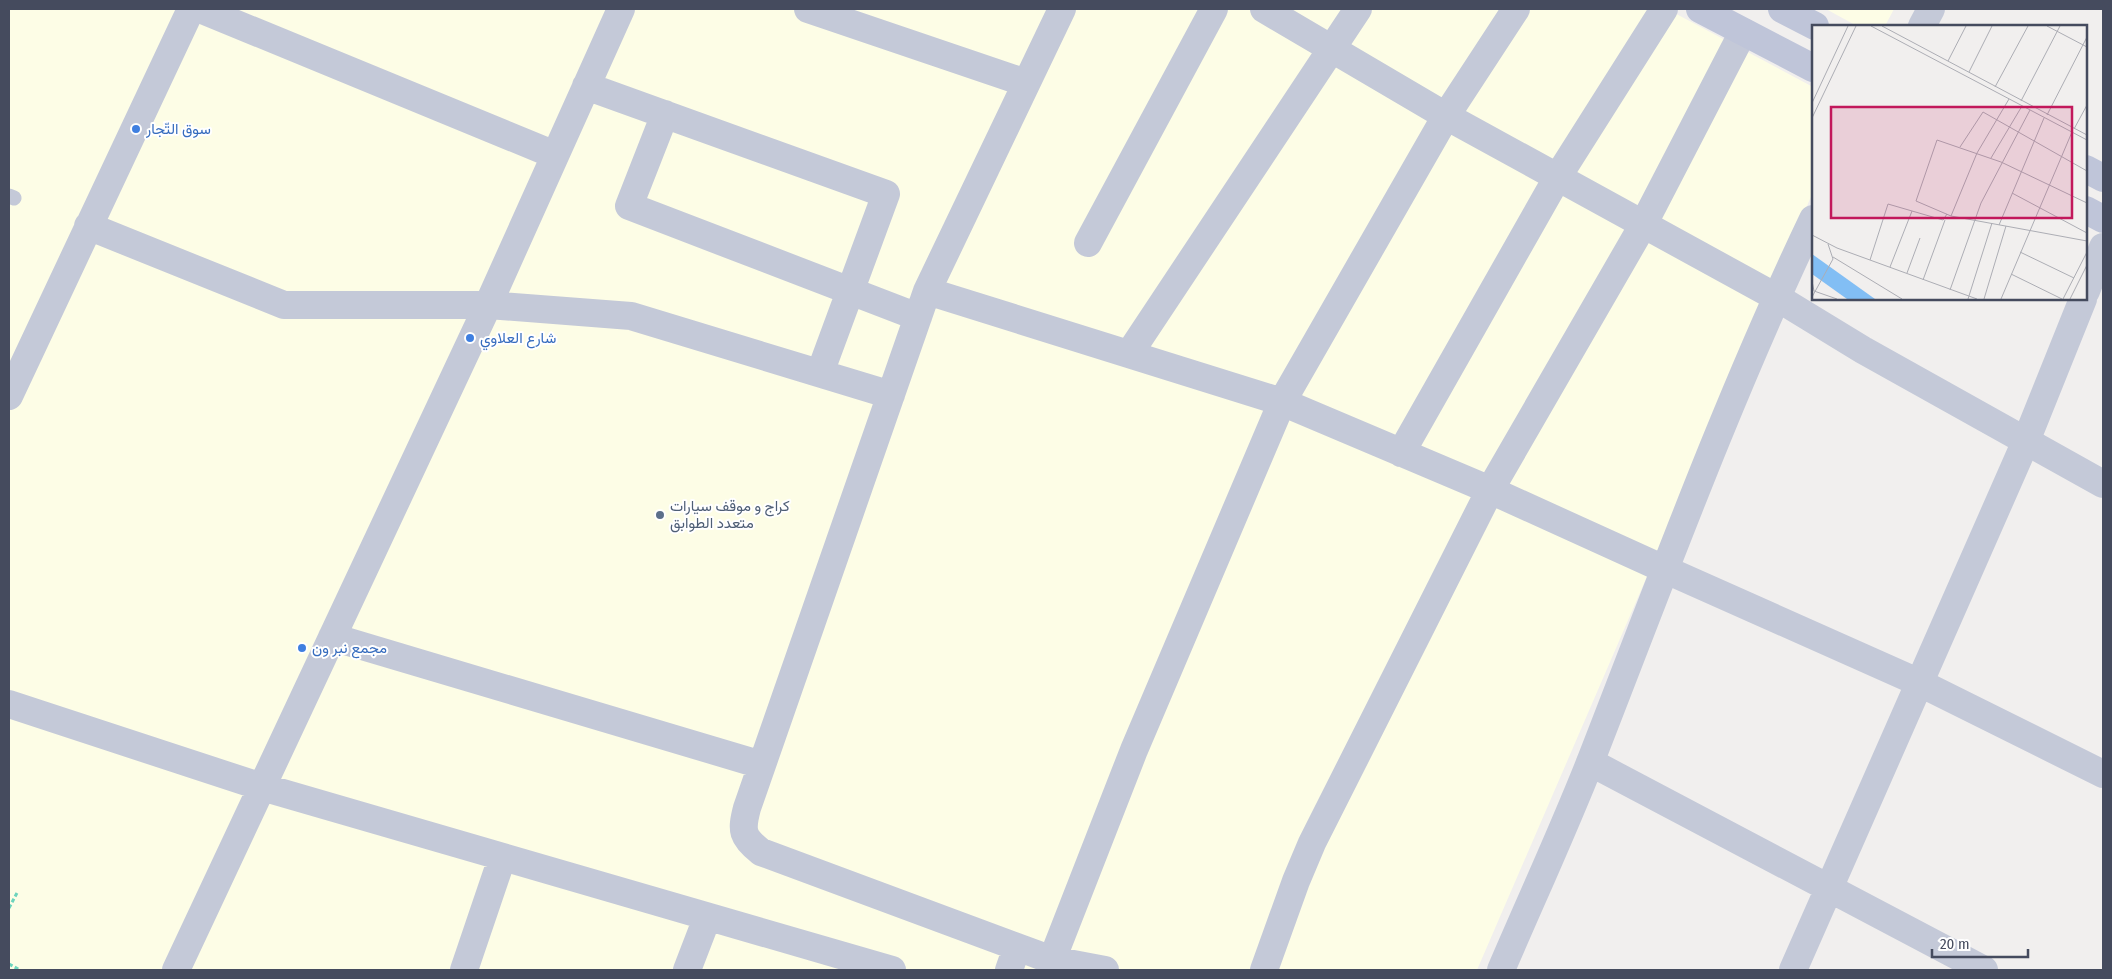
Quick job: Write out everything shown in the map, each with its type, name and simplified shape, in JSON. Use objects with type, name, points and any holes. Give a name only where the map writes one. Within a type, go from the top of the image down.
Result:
[{"type":"main road","points":[[1700,9],[1812,67]]},
{"type":"main road","points":[[1782,9],[1813,25]]},
{"type":"main road","points":[[2087,169],[2103,178]]},
{"type":"main road","points":[[2087,211],[2103,219]]},
{"type":"street","points":[[9,396],[190,9]]},
{"type":"street","points":[[200,9],[555,155]]},
{"type":"street","points":[[176,970],[488,305],[621,9]]},
{"type":"street","points":[[808,9],[1026,83]]},
{"type":"street","points":[[1062,9],[927,291],[762,765],[743,825],[748,841],[761,852],[1013,959],[1052,960],[1105,970]]},
{"type":"street","points":[[1088,244],[1214,9]]},
{"type":"street","points":[[1264,9],[1446,116],[1776,297],[1863,350],[2103,484]]},
{"type":"street","points":[[1129,354],[1358,9]]},
{"type":"street","points":[[1052,960],[1134,750],[1282,402],[1446,116],[1516,9]]},
{"type":"street","points":[[1401,452],[1557,178],[1664,9]]},
{"type":"street","points":[[1923,25],[1931,9]]},
{"type":"street","points":[[1264,970],[1296,881],[1312,843],[1490,490],[1643,225],[1743,32]]},
{"type":"street","points":[[586,86],[886,194],[820,373]]},
{"type":"street","points":[[664,114],[629,206],[918,317]]},
{"type":"street","points":[[1501,970],[1590,762],[1664,569],[1776,297],[1812,221]]},
{"type":"street","points":[[88,226],[284,305],[488,305],[631,316],[891,395]]},
{"type":"street","points":[[2087,288],[2103,247]]},
{"type":"street","points":[[927,291],[1282,402],[1490,490],[1920,682],[2103,774]]},
{"type":"street","points":[[1793,970],[2026,441],[2083,300]]},
{"type":"street","points":[[332,638],[762,765]]},
{"type":"street","points":[[9,704],[262,787],[707,918],[892,970]]},
{"type":"street","points":[[1590,762],[1829,890],[1984,970]]},
{"type":"street","points":[[464,970],[502,858]]},
{"type":"street","points":[[686,970],[707,918]]},
{"type":"path","points":[[9,908],[18,891]]},
{"type":"path","points":[[9,964],[20,970]]},
{"type":"shaded area","points":[[9,9],[1667,9],[1812,86],[1812,194],[1477,970],[9,970]]},
{"type":"shaded area","points":[[1826,9],[1894,9],[1886,25],[1855,25]]},
{"type":"place","name":"سوق التّجار","points":[[136,129]]},
{"type":"place","name":"شارع العلاوي","points":[[470,338]]},
{"type":"place","name":"كراج و موقف سيارات متعدد الطوابق","points":[[660,515]]},
{"type":"place","name":"مجمع نبر ون","points":[[302,648]]}]
